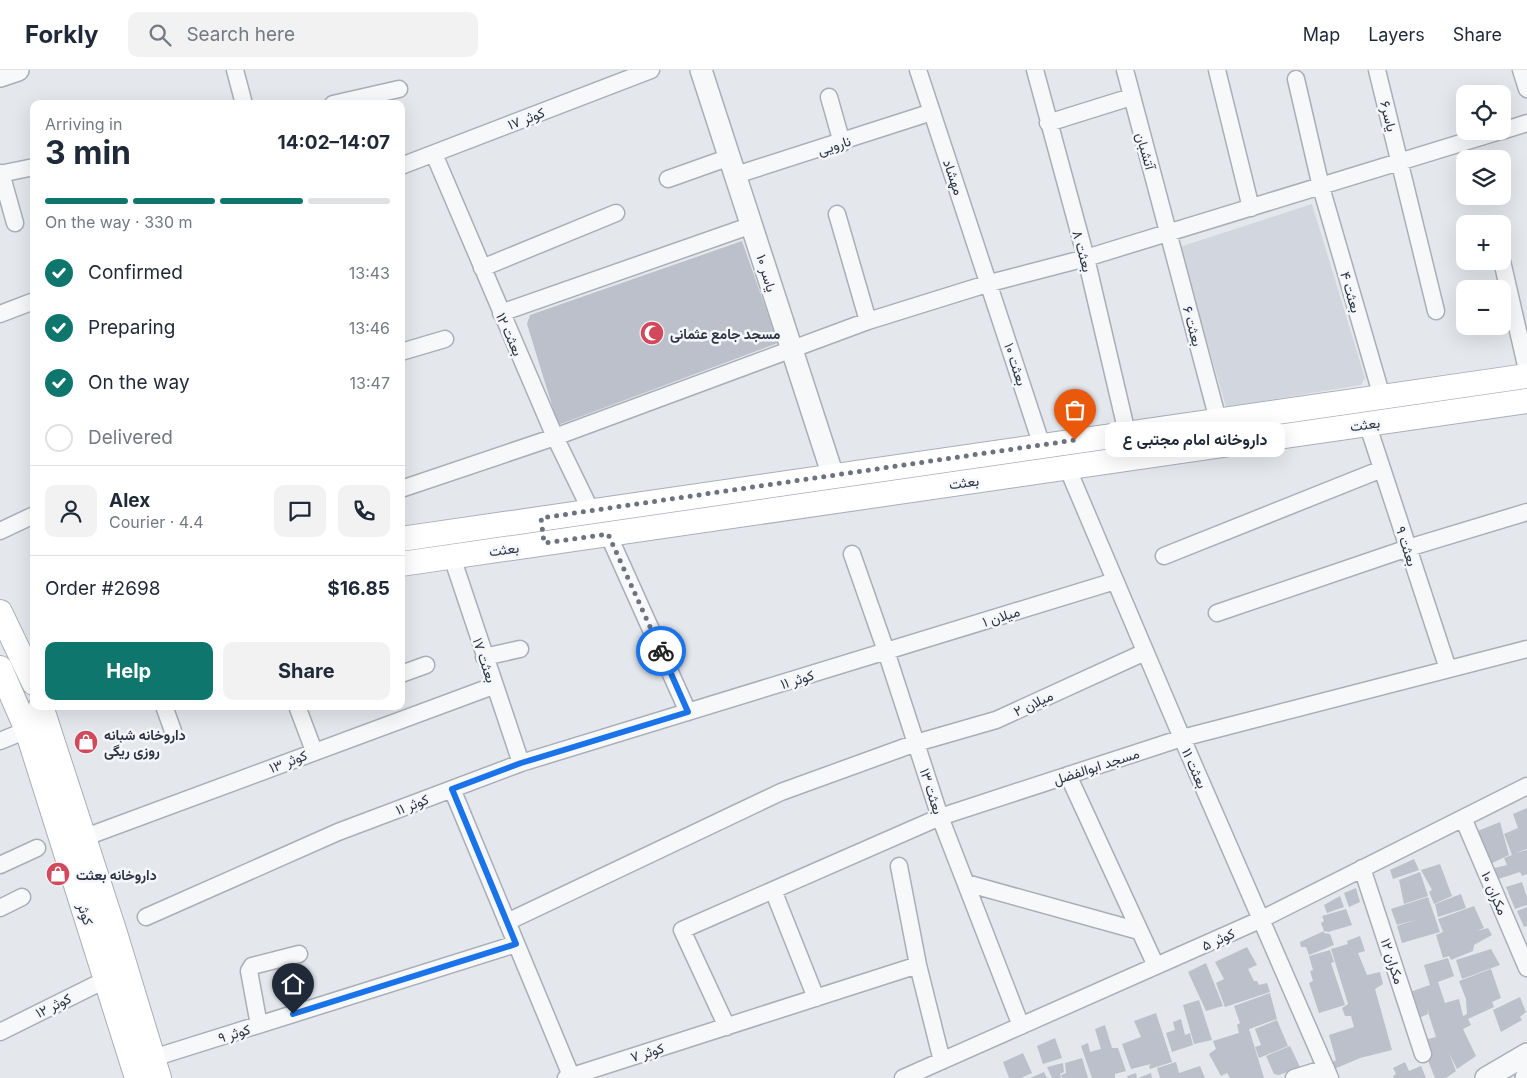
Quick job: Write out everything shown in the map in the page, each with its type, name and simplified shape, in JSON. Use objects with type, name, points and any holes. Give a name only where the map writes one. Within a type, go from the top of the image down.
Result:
[{"type":"main road","name":"بعثت","points":[[405,538],[1527,376]]},
{"type":"main road","name":"بعثت","points":[[405,563],[1527,401]]},
{"type":"main road","points":[[541,518],[544,543]]},
{"type":"main road","points":[[0,612],[28,655],[0,666]]},
{"type":"main road","name":"کوثر","points":[[0,666],[6,692],[27,730],[137,1078]]},
{"type":"main road","points":[[6,692],[30,684]]},
{"type":"main road","name":"کوثر","points":[[42,710],[156,1068]]},
{"type":"street","points":[[0,76],[18,70]]},
{"type":"street","points":[[235,70],[243,100]]},
{"type":"street","name":"کوثر ۱۷","points":[[405,165],[651,70]]},
{"type":"street","name":"یاسر ۱۰","points":[[701,70],[833,476]]},
{"type":"street","name":"مهشاد","points":[[918,70],[990,283]]},
{"type":"street","name":"بعثت ۸","points":[[1035,70],[1086,258],[1127,433]]},
{"type":"street","name":"آتشبان","points":[[1125,70],[1130,97],[1168,232]]},
{"type":"street","points":[[1217,70],[1251,208]]},
{"type":"street","name":"یاسر۶","points":[[1377,70],[1436,311]]},
{"type":"street","points":[[1521,70],[1527,89]]},
{"type":"street","name":"بعثت ۴","points":[[1296,79],[1321,187],[1382,397]]},
{"type":"street","points":[[351,100],[399,89]]},
{"type":"street","points":[[829,97],[842,143]]},
{"type":"street","points":[[1048,123],[1130,97]]},
{"type":"street","name":"نارویی","points":[[668,179],[842,143],[932,112]]},
{"type":"street","points":[[1511,128],[1527,123]]},
{"type":"street","points":[[405,488],[555,437],[790,348],[868,321],[990,283],[1086,258],[1471,140]]},
{"type":"street","name":"بعثت ۱۲","points":[[434,154],[555,437],[591,511]]},
{"type":"street","points":[[15,223],[0,173],[30,168]]},
{"type":"street","points":[[482,268],[616,213]]},
{"type":"street","points":[[837,214],[868,321]]},
{"type":"street","points":[[501,314],[752,225]]},
{"type":"street","name":"بعثت ۶","points":[[1168,232],[1218,420]]},
{"type":"street","points":[[1504,270],[1527,370]]},
{"type":"street","name":"بعثت ۱۰","points":[[990,283],[1042,446]]},
{"type":"street","points":[[0,314],[30,303]]},
{"type":"street","points":[[405,351],[444,339]]},
{"type":"street","name":"بعثت ۹","points":[[1367,423],[1448,670]]},
{"type":"street","name":"بعثت ۱۱","points":[[1067,467],[1182,738],[1328,1073]]},
{"type":"street","points":[[1164,556],[1382,469]]},
{"type":"street","points":[[1217,612],[1408,548],[1527,512]]},
{"type":"street","points":[[0,531],[30,517]]},
{"type":"street","points":[[608,534],[688,712]]},
{"type":"street","name":"بعثت ۱۳","points":[[852,554],[940,817],[1021,1026]]},
{"type":"street","name":"بعثت ۱۷","points":[[452,556],[493,686],[521,763]]},
{"type":"street","name":"میلان ۱","points":[[886,651],[1115,581]]},
{"type":"street","points":[[484,657],[520,649]]},
{"type":"street","name":"مسجد ابوالفضل","points":[[727,1027],[682,930],[940,817],[1182,738],[1527,649]]},
{"type":"street","name":"کوثر ۱۱","points":[[146,917],[338,832],[521,763],[886,651]]},
{"type":"street","name":"میلان ۲","points":[[507,922],[781,792],[916,743],[996,720],[1145,652]]},
{"type":"street","points":[[405,673],[426,665]]},
{"type":"street","name":"کوثر ۱۳","points":[[83,838],[314,750],[493,686]]},
{"type":"street","points":[[165,710],[173,731]]},
{"type":"street","points":[[303,710],[314,750]]},
{"type":"street","points":[[0,741],[27,730]]},
{"type":"street","points":[[1068,775],[1156,966]]},
{"type":"street","name":"کوثر ۵","points":[[903,1078],[1262,920],[1527,786]]},
{"type":"street","points":[[452,789],[570,1077]]},
{"type":"street","name":"مکران ۱۰","points":[[1463,818],[1527,968]]},
{"type":"street","points":[[0,865],[37,848]]},
{"type":"street","points":[[898,866],[918,965],[942,1061]]},
{"type":"street","name":"مکران ۱۲","points":[[1362,868],[1423,1054]]},
{"type":"street","points":[[966,883],[1139,931]]},
{"type":"street","points":[[773,890],[816,998]]},
{"type":"street","points":[[0,908],[22,897]]},
{"type":"street","name":"کوثر ۹","points":[[156,1068],[259,1025],[516,944]]},
{"type":"street","points":[[259,1025],[249,971],[252,966],[299,954]]},
{"type":"street","name":"کوثر ۷","points":[[570,1077],[918,965]]},
{"type":"street","name":"کوثر ۱۲","points":[[0,1032],[107,979]]},
{"type":"street","points":[[1486,1078],[1527,1054]]},
{"type":"street","points":[[1294,1078],[1328,1073]]},
{"type":"shaded area","points":[[1312,204],[1365,378],[1361,385],[1226,407],[1180,247]]},
{"type":"building","name":"مسجد جامع عثمانی","points":[[742,241],[778,343],[558,425],[527,324],[530,315]]},
{"type":"building","points":[[1527,808],[1527,849],[1515,853],[1527,850],[1527,874],[1522,876],[1520,872],[1492,881],[1486,870],[1507,865],[1504,858],[1512,855],[1504,834],[1518,828],[1513,814]]},
{"type":"building","points":[[1500,822],[1509,855],[1484,867],[1475,832]]},
{"type":"building","points":[[1414,859],[1419,870],[1393,879],[1390,870]]},
{"type":"building","points":[[1440,864],[1452,896],[1434,904],[1429,892],[1432,890],[1421,870]]},
{"type":"building","points":[[1420,872],[1428,896],[1404,904],[1399,880]]},
{"type":"building","points":[[1522,882],[1527,897],[1527,905],[1515,909],[1506,887]]},
{"type":"building","points":[[1356,888],[1360,902],[1349,907],[1344,893]]},
{"type":"building","points":[[1461,894],[1466,908],[1438,917],[1435,904]]},
{"type":"building","points":[[1340,896],[1344,907],[1327,913],[1324,905]]},
{"type":"building","points":[[1428,897],[1440,932],[1402,943],[1397,926],[1415,920],[1397,925],[1391,909]]},
{"type":"building","points":[[1474,906],[1484,928],[1477,931],[1488,928],[1492,935],[1474,945],[1473,951],[1451,960],[1449,956],[1443,958],[1436,935],[1443,932],[1438,919]]},
{"type":"building","points":[[1527,907],[1527,926],[1524,927],[1517,911]]},
{"type":"building","points":[[1346,909],[1352,925],[1328,932],[1324,931],[1321,923],[1324,921],[1322,916]]},
{"type":"building","points":[[1324,931],[1324,933],[1330,934],[1334,945],[1309,955],[1306,947],[1301,947],[1300,942]]},
{"type":"building","points":[[1360,936],[1365,951],[1358,953],[1367,975],[1380,972],[1383,984],[1375,989],[1392,1050],[1360,1058],[1332,1070],[1329,1064],[1336,1060],[1329,1035],[1354,1027],[1351,1016],[1345,1016],[1342,1008],[1348,1004],[1331,949],[1348,944],[1347,941]]},
{"type":"building","points":[[1247,947],[1257,965],[1248,969],[1254,981],[1257,981],[1259,985],[1267,983],[1270,992],[1225,1007],[1216,983],[1224,979],[1215,962]]},
{"type":"building","points":[[1491,949],[1500,965],[1462,979],[1456,960]]},
{"type":"building","points":[[1330,950],[1334,962],[1331,963],[1345,1005],[1319,1013],[1309,983],[1313,981],[1310,971],[1313,970],[1309,956]]},
{"type":"building","points":[[1448,958],[1454,976],[1438,982],[1445,1003],[1459,999],[1463,1016],[1467,1014],[1466,999],[1459,981],[1491,969],[1501,998],[1492,1002],[1494,1007],[1468,1019],[1471,1025],[1463,1029],[1476,1056],[1457,1069],[1449,1053],[1456,1071],[1446,1078],[1435,1078],[1420,1041],[1436,1037],[1427,1009],[1428,1014],[1412,1021],[1404,994],[1430,985],[1424,965]]},
{"type":"building","points":[[1206,963],[1223,1006],[1206,1011],[1188,972]]},
{"type":"building","points":[[1270,993],[1277,1019],[1249,1029],[1264,1078],[1230,1078],[1227,1073],[1221,1076],[1209,1054],[1216,1049],[1213,1041],[1239,1033],[1237,1025],[1240,1023],[1234,1006]]},
{"type":"building","points":[[1520,997],[1526,1012],[1520,1017],[1522,1020],[1501,1032],[1493,1010]]},
{"type":"building","points":[[1199,1000],[1212,1040],[1194,1044],[1183,1005]]},
{"type":"building","points":[[1156,1013],[1172,1062],[1150,1069],[1149,1066],[1151,1064],[1131,1069],[1122,1044],[1141,1037],[1134,1021]]},
{"type":"building","points":[[1181,1019],[1185,1035],[1190,1033],[1193,1045],[1172,1052],[1166,1033],[1175,1030],[1173,1022]]},
{"type":"building","points":[[1277,1020],[1288,1046],[1259,1058],[1255,1047],[1261,1045],[1255,1029]]},
{"type":"building","points":[[1105,1025],[1112,1048],[1118,1048],[1126,1071],[1115,1074],[1115,1078],[1092,1078],[1081,1046],[1088,1043],[1090,1052],[1101,1049],[1095,1029]]},
{"type":"building","points":[[1055,1038],[1062,1058],[1043,1064],[1037,1046]]},
{"type":"building","points":[[1290,1046],[1300,1067],[1279,1075],[1274,1074],[1266,1056]]},
{"type":"building","points":[[1023,1053],[1032,1073],[1021,1078],[1009,1078],[1003,1062]]},
{"type":"building","points":[[1082,1058],[1088,1078],[1062,1078],[1061,1075],[1066,1073],[1065,1063]]},
{"type":"building","points":[[1176,1062],[1179,1073],[1200,1066],[1205,1078],[1160,1078],[1157,1068]]},
{"type":"building","points":[[1405,1062],[1409,1071],[1421,1066],[1426,1078],[1394,1078],[1393,1076],[1396,1074],[1393,1068]]},
{"type":"building","points":[[1063,1063],[1064,1072],[1060,1074],[1061,1078],[1052,1078],[1047,1067]]},
{"type":"building","points":[[1044,1072],[1047,1078],[1030,1078]]},
{"type":"building","points":[[1136,1073],[1137,1078],[1128,1078],[1127,1076]]},
{"type":"building","points":[[1151,1073],[1152,1078],[1138,1078]]},
{"type":"way so far","points":[[661,651],[608,534],[544,543],[541,518],[1075,440]]},
{"type":"place","name":"مسجد جامع عثمانی","points":[[652,333]]},
{"type":"place","name":"داروخانه امام مجتبی ع","points":[[1075,440]]},
{"type":"place","name":"داروخانه شبانه روزی ریگی","points":[[86,742]]},
{"type":"place","name":"داروخانه بعثت","points":[[58,874]]},
{"type":"route","points":[[293,1014],[516,944],[452,789],[521,763],[688,712],[661,651]]}]
